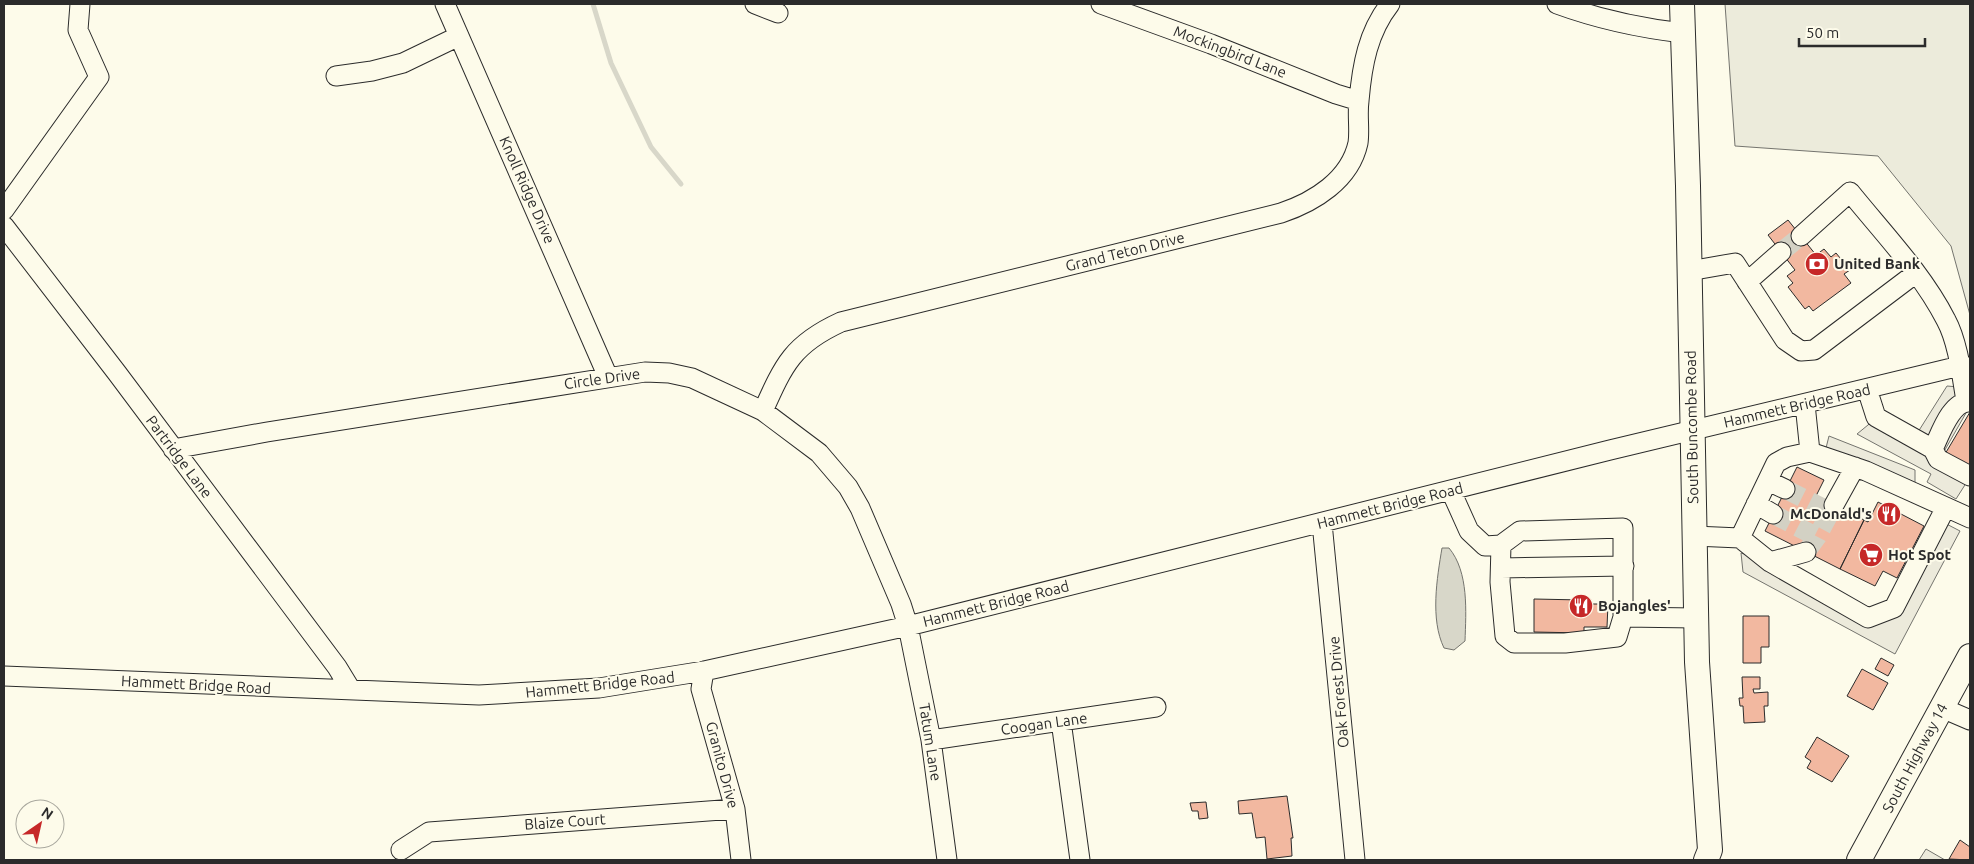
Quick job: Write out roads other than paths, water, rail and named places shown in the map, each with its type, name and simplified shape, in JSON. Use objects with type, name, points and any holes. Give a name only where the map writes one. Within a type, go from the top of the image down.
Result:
[{"type":"main road","name":"South Buncombe Road","points":[[1682,4],[1690,270],[1696,618],[1711,857]]},
{"type":"main road","name":"South Highway 14","points":[[1860,860],[1970,656]]},
{"type":"street","points":[[4,210],[99,77],[78,30],[80,4]]},
{"type":"street","name":"Knoll Ridge Drive","points":[[445,4],[608,377]]},
{"type":"street","points":[[755,4],[778,12]]},
{"type":"street","name":"Mockingbird Lane","points":[[1101,4],[1212,44],[1336,94],[1359,100]]},
{"type":"street","name":"Grand Teton Drive","points":[[763,410],[776,380],[794,353],[810,338],[842,322],[1114,256],[1281,212],[1306,203],[1321,194],[1338,179],[1350,162],[1358,143],[1359,100],[1367,45],[1380,17],[1390,4]]},
{"type":"street","points":[[1557,4],[1605,20],[1648,29],[1683,33]]},
{"type":"street","points":[[336,76],[372,71],[403,63],[459,36]]},
{"type":"street","points":[[1801,236],[1850,192],[1916,273],[1947,321],[1965,367],[1968,402],[1956,408],[1933,449]]},
{"type":"street","name":"Partridge Lane","points":[[4,226],[337,667],[351,690]]},
{"type":"street","points":[[1747,282],[1781,252]]},
{"type":"street","points":[[1690,270],[1735,263],[1785,340],[1801,351],[1814,350],[1916,273]]},
{"type":"street","name":"Hammett Bridge Road","points":[[4,676],[479,695],[539,693],[617,686],[704,671],[908,626],[1451,490],[1965,367]]},
{"type":"street","name":"Circle Drive","points":[[173,449],[608,377],[645,372],[680,375],[706,384],[763,410],[819,453],[848,487],[860,508],[883,560],[908,626]]},
{"type":"street","points":[[1867,389],[1876,416],[1933,449],[1938,459],[1970,476]]},
{"type":"street","points":[[1805,404],[1810,452]]},
{"type":"street","points":[[1740,538],[1776,463],[1787,457],[1810,452],[1855,467],[1970,518]]},
{"type":"street","points":[[1834,505],[1855,467]]},
{"type":"street","points":[[1768,481],[1785,489]]},
{"type":"street","points":[[1451,490],[1469,531],[1485,546],[1501,545],[1520,531],[1623,528],[1623,617],[1617,637],[1565,643],[1514,643],[1505,636],[1501,545]]},
{"type":"street","points":[[1756,504],[1773,514]]},
{"type":"street","points":[[1694,536],[1740,538],[1770,562],[1868,618],[1894,608],[1946,507]]},
{"type":"street","name":"Oak Forest Drive","points":[[1322,523],[1355,860]]},
{"type":"street","points":[[1770,562],[1806,552]]},
{"type":"street","points":[[1501,568],[1624,566]]},
{"type":"street","points":[[1623,617],[1696,618]]},
{"type":"street","name":"Tatum Lane","points":[[908,626],[931,740],[947,860]]},
{"type":"street","name":"Granito Drive","points":[[704,671],[702,689],[735,808],[741,860]]},
{"type":"street","name":"Coogan Lane","points":[[931,740],[1156,707]]},
{"type":"street","points":[[1942,708],[1970,720]]},
{"type":"street","points":[[1061,722],[1080,860]]},
{"type":"street","name":"Blaize Court","points":[[401,850],[429,832],[735,808]]},
{"type":"waterway","points":[[593,4],[611,63],[651,147],[681,184]]},
{"type":"tunnel","points":[[1781,252],[1801,236]]},
{"type":"tunnel","points":[[1785,489],[1831,512]]},
{"type":"tunnel","points":[[1806,552],[1817,537],[1834,505]]},
{"type":"tunnel","points":[[1773,514],[1817,537]]},
{"type":"place","name":"United Bank","points":[[1817,264]]},
{"type":"place","name":"McDonald's","points":[[1889,514]]},
{"type":"place","name":"Hot Spot","points":[[1871,555]]},
{"type":"place","name":"Bojangles'","points":[[1581,606]]}]
